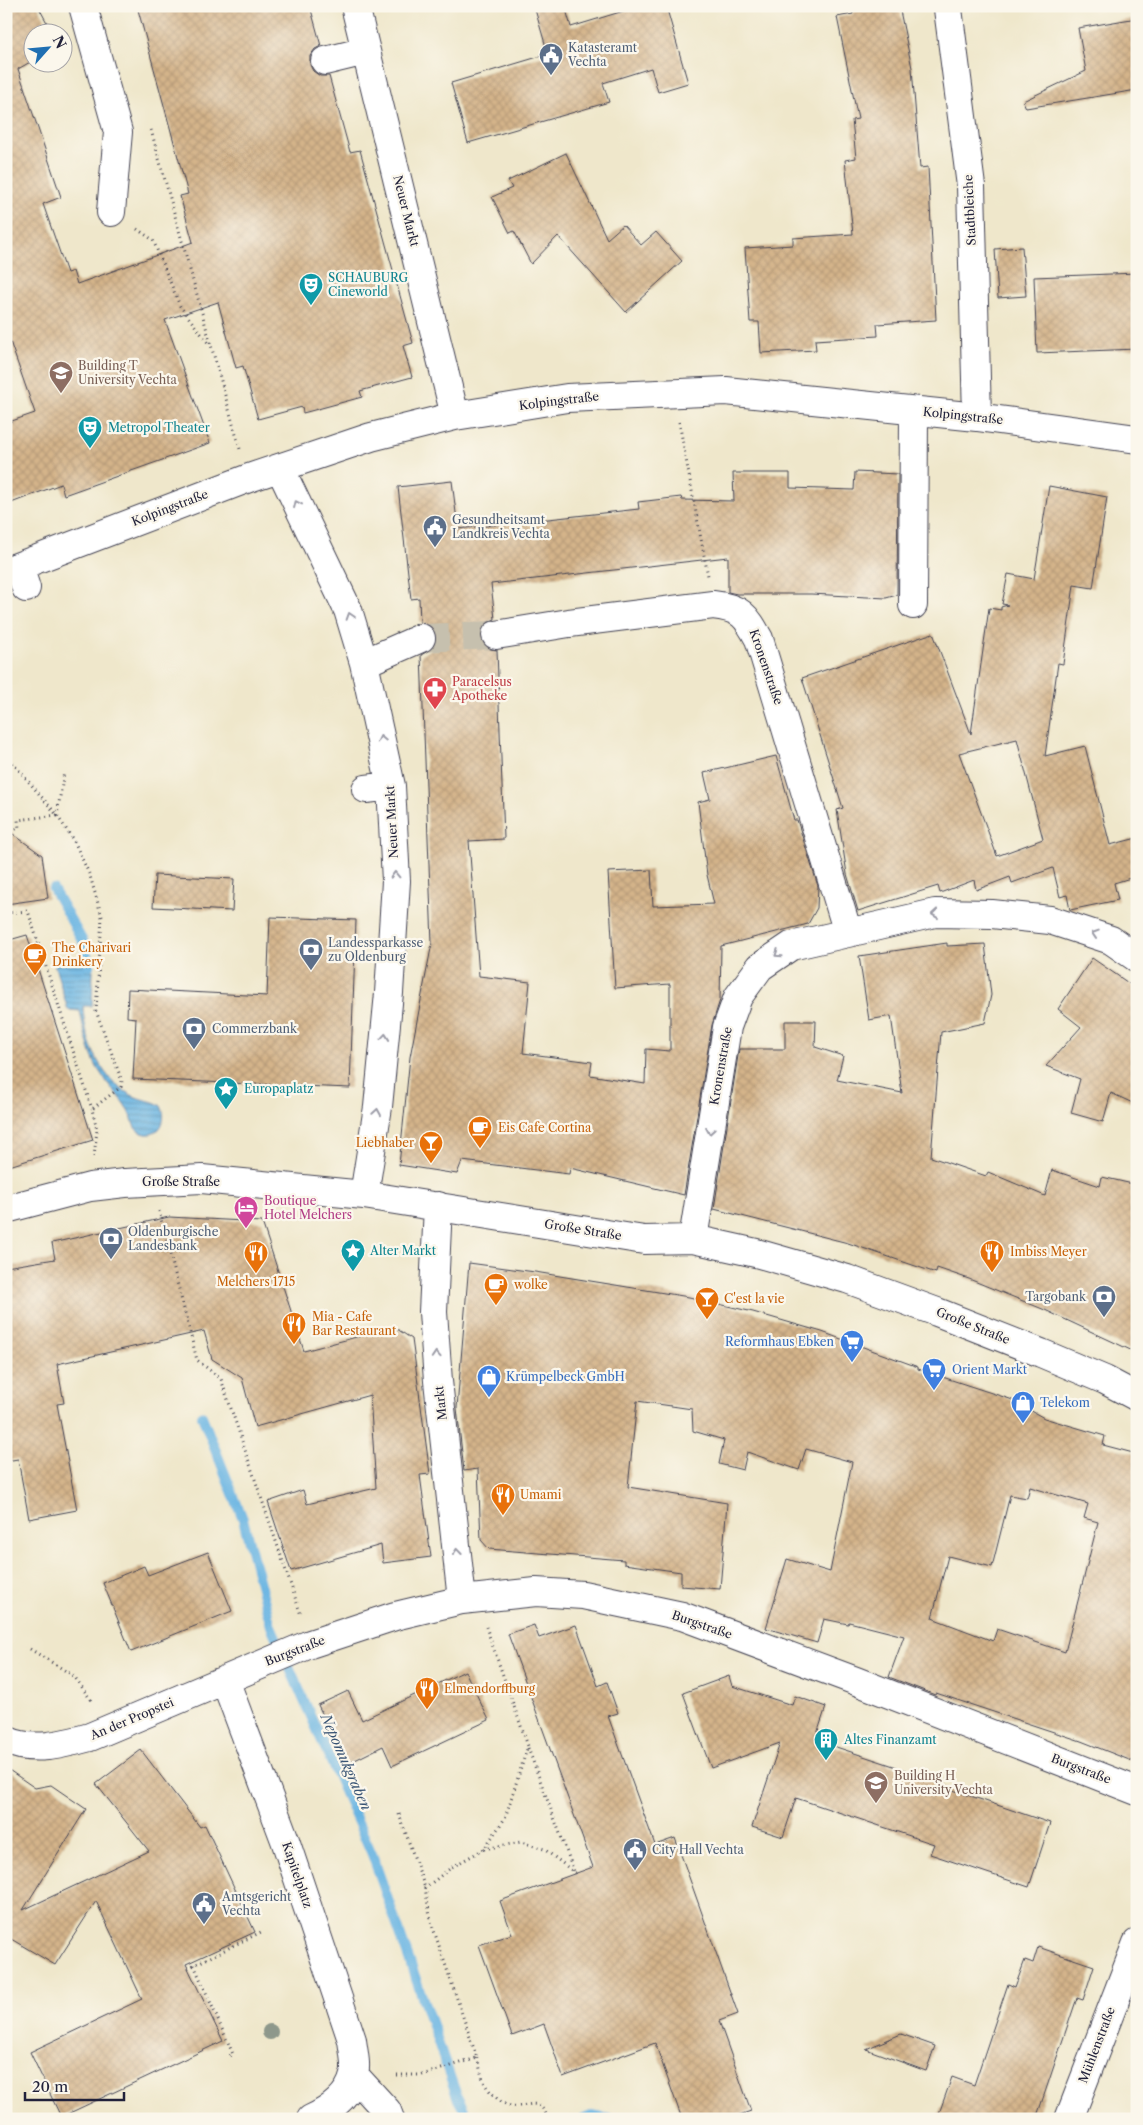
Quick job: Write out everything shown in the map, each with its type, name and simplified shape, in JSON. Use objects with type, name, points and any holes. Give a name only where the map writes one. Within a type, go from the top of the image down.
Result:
[{"type":"street","points":[[83,6],[118,132],[111,212]]},
{"type":"street","name":"Neuer Markt","points":[[355,6],[455,416]]},
{"type":"street","name":"Stadtbleiche","points":[[950,6],[948,9],[971,186],[977,417]]},
{"type":"street","points":[[325,61],[366,51]]},
{"type":"street","name":"Kolpingstraße","points":[[17,575],[249,478],[371,437],[455,416],[567,398],[673,392],[726,392],[977,417],[1137,439]]},
{"type":"street","points":[[913,604],[914,411]]},
{"type":"street","name":"Neuer Markt","points":[[280,468],[348,610],[364,663],[379,788],[396,881],[389,993],[378,1106],[364,1195]]},
{"type":"street","name":"Kronenstraße","points":[[496,635],[569,623],[713,605],[733,608],[749,620],[759,640],[848,933]]},
{"type":"street","points":[[364,663],[421,638]]},
{"type":"street","name":"Kronenstraße","points":[[693,1239],[727,1027],[738,997],[760,967],[792,946],[935,913],[992,914],[1050,920],[1111,940],[1137,958]]},
{"type":"street","name":"Große Straße","points":[[6,1209],[90,1187],[151,1181],[202,1179],[364,1195],[644,1240],[693,1239],[756,1253],[874,1289],[1041,1353],[1105,1380],[1137,1397]]},
{"type":"street","name":"Markt","points":[[438,1206],[433,1312],[438,1381],[462,1600]]},
{"type":"street","name":"Burgstraße","points":[[225,1680],[310,1644],[395,1616],[462,1600],[536,1592],[583,1595],[682,1616],[1137,1791]]},
{"type":"street","name":"An der Propstei","points":[[6,1740],[13,1743],[52,1746],[90,1737],[225,1680]]},
{"type":"street","name":"Kapitelplatz","points":[[225,1680],[285,1840],[352,2040],[354,2075]]},
{"type":"street","name":"Mühlenstraße","points":[[1069,2119],[1137,1943]]},
{"type":"street","points":[[311,2119],[326,2112],[344,2096],[354,2075],[387,2111],[390,2119]]},
{"type":"path","points":[[170,200],[249,478]]},
{"type":"path","points":[[111,212],[154,240],[180,306],[210,345]]},
{"type":"path","points":[[673,392],[713,605]]},
{"type":"path","points":[[6,755],[57,815],[75,844],[90,876],[102,917],[96,1011],[122,1081],[121,1086],[114,1093],[92,1109]]},
{"type":"path","points":[[57,815],[64,772]]},
{"type":"path","points":[[6,832],[19,828],[18,820],[57,815]]},
{"type":"path","points":[[6,913],[28,911],[92,1109],[97,1130],[90,1187]]},
{"type":"path","points":[[151,1181],[198,1360],[221,1379],[310,1644]]},
{"type":"path","points":[[425,1888],[452,1867],[484,1849],[521,1842],[544,1849],[576,1874],[485,1626],[462,1600]]},
{"type":"path","points":[[30,1649],[74,1676],[110,1729]]},
{"type":"path","points":[[484,1849],[504,1818],[528,1746]]},
{"type":"path","points":[[399,1814],[425,1888],[431,1922],[485,2084],[497,2099],[511,2106],[536,2104],[544,2108],[548,2118]]},
{"type":"path","points":[[188,1968],[263,1931]]},
{"type":"path","points":[[194,1965],[233,2054],[229,2056]]},
{"type":"path","points":[[422,2075],[477,2058]]},
{"type":"water","points":[[54,963],[84,963],[86,970],[93,970],[92,1006],[83,1006],[84,1019],[91,1046],[105,1071],[124,1091],[161,1106],[163,1112],[162,1124],[154,1133],[143,1133],[137,1130],[126,1107],[98,1069],[87,1041],[80,1011],[68,1010]]},
{"type":"building","points":[[6,6],[38,6],[47,22],[22,22],[22,67],[18,69],[61,197],[43,204],[67,273],[73,271],[77,284],[193,242],[180,196],[188,194],[137,6],[310,6],[321,46],[315,49],[310,56],[310,65],[313,71],[320,76],[329,76],[350,152],[360,150],[413,343],[403,346],[412,377],[360,391],[362,397],[303,413],[302,407],[258,419],[243,366],[236,368],[218,302],[165,320],[210,443],[64,495],[61,484],[6,505],[6,423],[35,413],[6,330]]},
{"type":"building","name":"Katasteramt Vechta","points":[[534,6],[565,6],[571,27],[640,6],[666,6],[688,83],[658,92],[651,68],[603,83],[609,102],[468,143],[451,83],[548,54]]},
{"type":"building","points":[[851,6],[899,6],[912,68],[920,168],[928,167],[936,320],[877,324],[878,336],[815,340],[816,350],[761,353],[759,322],[750,322],[745,248],[793,245],[793,238],[853,234],[845,160],[856,158],[852,120],[858,119],[837,17],[853,14]]},
{"type":"building","points":[[1137,18],[1137,90],[1026,108],[1023,101],[1086,71],[1078,28]]},
{"type":"building","points":[[566,153],[607,239],[623,225],[641,245],[656,232],[682,261],[626,312],[558,236],[531,264],[514,231],[510,233],[492,197],[512,188],[508,181]]},
{"type":"building","points":[[1022,247],[1026,296],[998,298],[995,249]]},
{"type":"building","points":[[1137,273],[1137,349],[1037,353],[1034,277]]},
{"type":"building","points":[[855,472],[898,474],[897,595],[886,598],[811,594],[737,594],[728,592],[728,557],[491,584],[495,619],[486,623],[482,629],[481,637],[484,645],[490,649],[497,650],[504,839],[469,841],[479,976],[530,982],[523,1053],[592,1062],[590,1075],[645,1084],[646,1049],[670,1051],[670,984],[615,988],[608,872],[651,870],[653,906],[714,904],[707,875],[698,802],[710,799],[704,773],[776,756],[794,820],[797,820],[818,886],[817,908],[808,924],[721,946],[720,1000],[712,1025],[684,1195],[570,1168],[569,1174],[462,1161],[457,1174],[399,1165],[410,1057],[432,943],[421,655],[433,648],[437,639],[431,626],[420,623],[419,598],[411,599],[398,487],[452,481],[458,529],[639,509],[638,502],[681,497],[682,500],[734,501],[733,473],[790,473],[790,488],[854,490]]},
{"type":"building","points":[[1049,486],[1107,497],[1093,588],[1074,585],[1063,664],[1058,663],[1045,756],[1085,746],[1110,845],[1137,838],[1137,876],[1114,883],[1118,900],[1070,910],[1067,895],[1060,897],[1053,868],[1012,883],[1010,877],[976,890],[974,880],[940,893],[938,886],[858,911],[847,874],[837,810],[843,808],[802,678],[933,633],[971,734],[989,608],[1001,610],[1001,607],[1008,605],[1002,604],[1008,574],[1034,579]],"holes":[[[1017,739],[1043,839],[997,856],[959,753]]]},
{"type":"building","points":[[6,829],[42,855],[48,898],[6,904]]},
{"type":"building","points":[[155,875],[234,879],[232,911],[153,907]]},
{"type":"building","points":[[270,917],[356,920],[350,1088],[133,1079],[136,1018],[127,1017],[128,989],[267,996]]},
{"type":"building","points":[[27,935],[93,1140],[6,1167],[6,941]]},
{"type":"building","points":[[947,943],[947,946],[985,944],[991,995],[985,1023],[941,1032],[931,1157],[986,1176],[988,1172],[1045,1196],[1052,1170],[1100,1186],[1102,1177],[1137,1185],[1137,1353],[1045,1310],[937,1268],[936,1273],[848,1243],[714,1209],[739,1049],[785,1049],[785,1021],[816,1021],[815,1047],[843,1056],[837,1080],[902,1093],[891,1016],[869,1020],[859,956]]},
{"type":"building","points":[[1092,958],[1137,989],[1137,1105],[1111,1093],[1103,1122],[1071,1113],[1080,1079],[1046,1066],[1081,1027],[1058,1009]]},
{"type":"building","points":[[169,1217],[262,1222],[304,1351],[394,1327],[412,1339],[430,1474],[420,1475],[431,1557],[383,1563],[381,1545],[291,1571],[268,1502],[303,1490],[307,1504],[376,1488],[370,1395],[255,1427],[242,1378],[212,1359],[204,1331],[57,1364],[64,1403],[57,1404],[77,1510],[29,1519],[18,1459],[6,1461],[6,1267],[55,1259],[52,1243]]},
{"type":"building","points":[[469,1263],[689,1297],[753,1312],[822,1332],[918,1367],[918,1369],[1010,1399],[1044,1418],[1105,1436],[1103,1445],[1137,1454],[1137,1763],[1081,1741],[936,1693],[935,1695],[889,1677],[904,1636],[849,1622],[848,1624],[824,1619],[817,1643],[766,1628],[787,1559],[830,1572],[852,1462],[806,1449],[799,1470],[747,1452],[743,1470],[719,1464],[724,1440],[693,1431],[692,1409],[637,1401],[628,1487],[727,1503],[720,1589],[681,1586],[681,1572],[624,1564],[624,1560],[489,1549],[481,1540],[478,1469],[464,1471],[457,1408]],"holes":[[[1030,1487],[1088,1504],[1084,1518],[1098,1522],[1065,1652],[997,1629],[993,1641],[932,1618],[948,1556],[992,1567],[1010,1495],[1027,1498]]]},
{"type":"building","points":[[208,1552],[232,1611],[131,1652],[103,1583],[144,1566],[148,1575]]},
{"type":"building","name":"City Hall Vechta","points":[[534,1625],[539,1638],[576,1625],[598,1686],[607,1682],[618,1713],[608,1716],[655,1845],[675,1838],[738,2014],[719,2021],[751,2111],[728,2119],[682,2119],[655,2043],[563,2077],[544,2024],[512,2036],[479,1945],[512,1934],[500,1901],[593,1867],[508,1634]]},
{"type":"building","points":[[465,1671],[489,1720],[392,1766],[383,1746],[347,1764],[318,1705],[348,1691],[362,1720]]},
{"type":"building","points":[[729,1676],[732,1686],[792,1705],[795,1696],[826,1707],[815,1740],[942,1782],[941,1786],[1050,1823],[1029,1887],[930,1854],[934,1844],[796,1798],[783,1837],[752,1827],[780,1743],[711,1768],[683,1693]]},
{"type":"building","points":[[141,1750],[200,1827],[205,1825],[255,1932],[186,1964],[223,2041],[61,2117],[30,2052],[142,1999],[96,1901],[55,1965],[6,1936],[6,1768],[35,1788],[51,1785],[86,1809],[23,1910],[149,1851],[96,1784]]},
{"type":"building","points":[[1038,1947],[1094,1966],[1083,2000],[1077,1998],[1036,2119],[937,2119],[952,2077],[974,2085],[1008,1984],[1015,1987],[1025,1960],[1033,1963]]},
{"type":"building","points":[[901,2034],[935,2046],[926,2071],[866,2049]]},
{"type":"waterway","name":"Nepomukgraben","points":[[53,889],[85,945],[89,966]]},
{"type":"waterway","name":"Nepomukgraben","points":[[202,1416],[243,1519],[271,1626],[372,1854],[458,2099],[469,2119]]},
{"type":"waterway","name":"Nepomukgraben","points":[[584,2119],[591,2116],[609,2119]]},
{"type":"tunnel","points":[[421,638],[496,635]]},
{"type":"place","name":"Katasteramt Vechta","points":[[551,76]]},
{"type":"place","name":"SCHAUBURG Cineworld","points":[[311,306]]},
{"type":"place","name":"Building T University Vechta","points":[[61,394]]},
{"type":"place","name":"Metropol Theater","points":[[90,449]]},
{"type":"place","name":"Gesundheitsamt Landkreis Vechta","points":[[435,548]]},
{"type":"place","name":"Paracelsus Apotheke","points":[[435,710]]},
{"type":"place","name":"Landessparkasse zu Oldenburg","points":[[311,971]]},
{"type":"place","name":"The Charivari Drinkery","points":[[35,976]]},
{"type":"place","name":"Commerzbank","points":[[194,1050]]},
{"type":"place","name":"Europaplatz","points":[[226,1110]]},
{"type":"place","name":"Eis Cafe Cortina","points":[[480,1149]]},
{"type":"place","name":"Liebhaber","points":[[431,1164]]},
{"type":"place","name":"Boutique Hotel Melchers","points":[[246,1229]]},
{"type":"place","name":"Oldenburgische Landesbank","points":[[111,1260]]},
{"type":"place","name":"Alter Markt","points":[[353,1272]]},
{"type":"place","name":"Imbiss Meyer","points":[[992,1273]]},
{"type":"place","name":"Melchers 1715","points":[[256,1274]]},
{"type":"place","name":"wolke","points":[[496,1306]]},
{"type":"place","name":"Targobank","points":[[1104,1318]]},
{"type":"place","name":"C'est la vie","points":[[707,1320]]},
{"type":"place","name":"Mia - Cafe Bar Restaurant","points":[[294,1345]]},
{"type":"place","name":"Reformhaus Ebken","points":[[852,1363]]},
{"type":"place","name":"Orient Markt","points":[[934,1391]]},
{"type":"place","name":"Krümpelbeck GmbH","points":[[489,1398]]},
{"type":"place","name":"Telekom","points":[[1023,1424]]},
{"type":"place","name":"Umami","points":[[503,1516]]},
{"type":"place","name":"Elmendorffburg","points":[[427,1710]]},
{"type":"place","name":"Altes Finanzamt","points":[[826,1761]]},
{"type":"place","name":"Building H University Vechta","points":[[876,1804]]},
{"type":"place","name":"City Hall Vechta","points":[[635,1871]]},
{"type":"place","name":"Amtsgericht Vechta","points":[[204,1925]]}]
